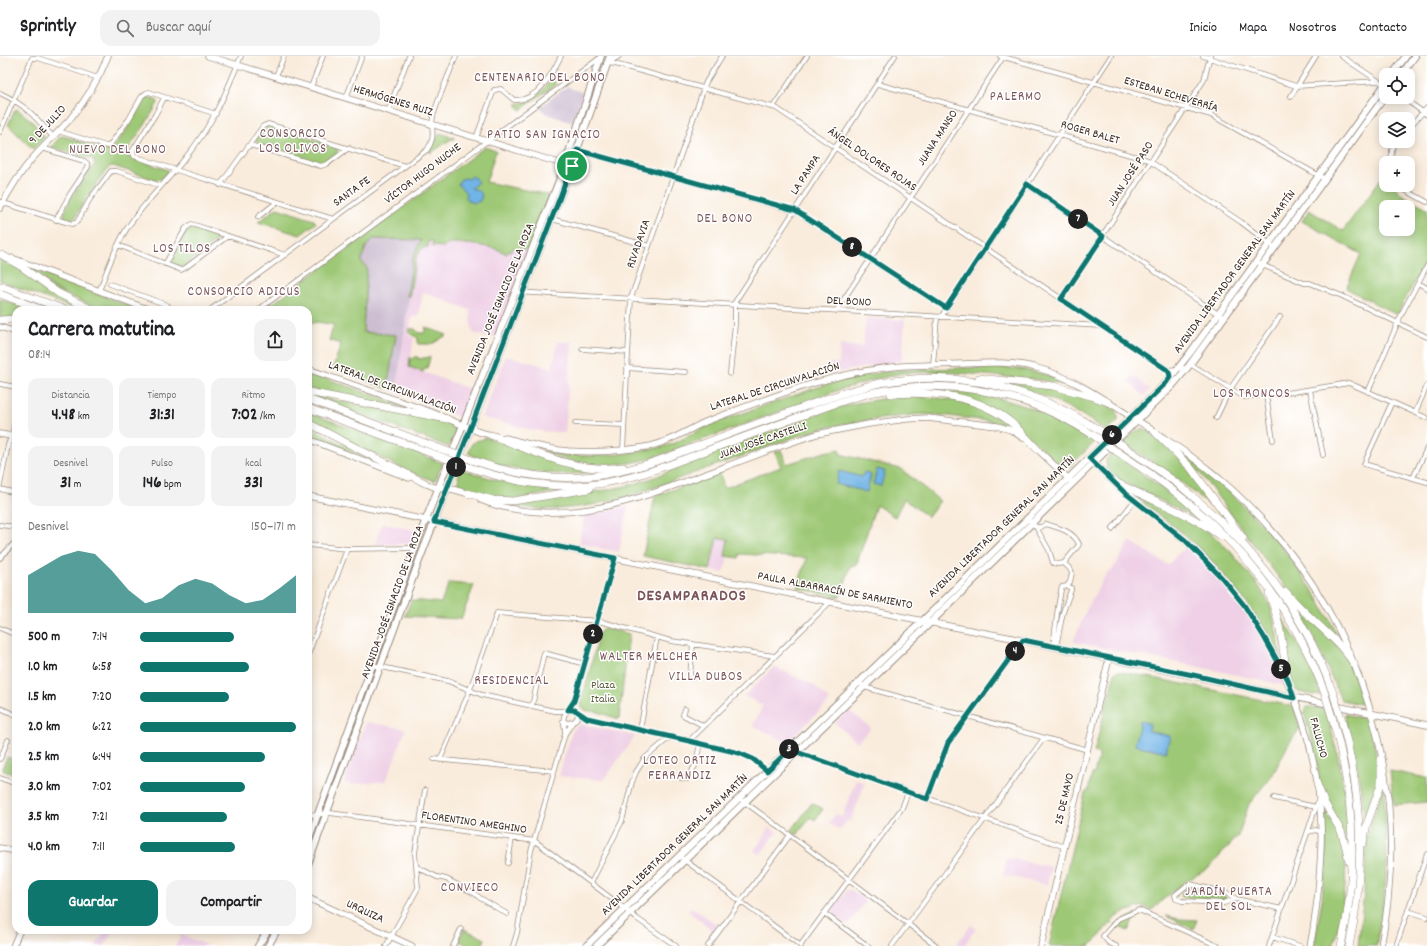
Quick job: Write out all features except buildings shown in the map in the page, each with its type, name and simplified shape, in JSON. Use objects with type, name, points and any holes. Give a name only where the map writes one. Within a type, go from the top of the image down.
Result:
[{"type":"highway","points":[[1,255],[22,267],[58,293],[84,306]]},
{"type":"highway","points":[[0,286],[55,306]]},
{"type":"highway","points":[[0,294],[32,306]]},
{"type":"highway","points":[[0,320],[12,319]]},
{"type":"highway","points":[[312,409],[438,456],[520,474],[563,478],[613,474],[651,463],[840,394],[880,383],[924,376],[944,375],[1038,383],[1071,390],[1108,402]]},
{"type":"highway","points":[[912,379],[953,379],[1006,388],[1038,398],[1064,409],[1104,433],[1171,479],[1203,504],[1232,531],[1293,600],[1341,646],[1354,664]]},
{"type":"highway","points":[[467,493],[498,500],[521,500],[625,483],[825,407],[893,389],[954,387],[984,391],[1020,400],[1042,408],[1074,423],[1157,478],[1213,524],[1257,572],[1299,635],[1324,692],[1332,717],[1342,755],[1350,808],[1352,845],[1350,887],[1341,946]]},
{"type":"highway","points":[[312,393],[447,419]]},
{"type":"highway","points":[[859,397],[903,393],[937,394],[970,400],[989,408],[1007,419],[1037,449]]},
{"type":"highway","points":[[312,400],[441,448],[499,477],[519,481],[566,486],[589,485],[625,479],[673,464]]},
{"type":"highway","points":[[312,425],[424,483]]},
{"type":"highway","points":[[1156,433],[1195,472],[1284,596],[1319,658],[1333,693],[1352,759],[1359,814],[1360,861],[1355,946]]},
{"type":"highway","points":[[491,435],[559,460],[584,467],[613,468],[651,463]]},
{"type":"highway","points":[[1112,480],[1202,523],[1241,553]]},
{"type":"highway","points":[[1257,572],[1275,609],[1288,680]]},
{"type":"highway","points":[[1360,861],[1367,824],[1381,784],[1381,759]]},
{"type":"highway","points":[[1317,784],[1324,802],[1339,827],[1344,840],[1349,864],[1350,887]]},
{"type":"highway","points":[[1349,946],[1358,887]]},
{"type":"highway","points":[[1337,946],[1347,912]]},
{"type":"main road","name":"AVENIDA JOSÉ IGNACIO DE LA ROZA","points":[[312,830],[425,520],[516,292],[565,164],[601,56]]},
{"type":"main road","name":"AVENIDA JOSÉ IGNACIO DE LA ROZA","points":[[312,853],[434,522],[572,166],[610,56]]},
{"type":"main road","points":[[1397,68],[1406,56]]},
{"type":"main road","points":[[1406,68],[1414,56]]},
{"type":"main road","name":"AVENIDA LIBERTADOR GENERAL SAN MARTÍN","points":[[1272,246],[1318,176],[1379,93]]},
{"type":"main road","name":"AVENIDA LIBERTADOR GENERAL SAN MARTÍN","points":[[596,946],[931,622],[1034,525],[1073,484],[1171,387],[1188,366],[1221,316],[1259,263],[1325,179],[1379,104]]},
{"type":"main road","name":"AVENIDA LIBERTADOR GENERAL SAN MARTÍN","points":[[586,946],[1169,379],[1221,316]]},
{"type":"main road","points":[[258,946],[266,934]]},
{"type":"main road","points":[[268,946],[275,934]]},
{"type":"street","name":"9 DE JULIO","points":[[1,204],[23,170],[81,104],[98,78],[108,56]]},
{"type":"street","name":"HERMÓGENES RUIZ","points":[[208,56],[572,166]]},
{"type":"street","points":[[99,291],[118,245],[139,211],[176,170],[198,142],[216,114],[241,56]]},
{"type":"street","points":[[276,76],[284,56]]},
{"type":"street","points":[[311,87],[323,56]]},
{"type":"street","points":[[346,98],[362,56]]},
{"type":"street","points":[[388,111],[409,56]]},
{"type":"street","name":"SANTA FE","points":[[215,306],[428,148],[433,137],[433,117],[456,56]]},
{"type":"street","points":[[476,138],[494,90],[500,89],[514,100],[522,100],[530,97],[547,80],[561,56]]},
{"type":"street","name":"VÍCTOR HUGO NUCHE","points":[[263,306],[601,56]]},
{"type":"street","points":[[607,63],[618,56]]},
{"type":"street","name":"RIVADAVIA","points":[[623,450],[631,299],[706,82],[722,56]]},
{"type":"street","points":[[773,108],[807,56]]},
{"type":"street","name":"LA PAMPA","points":[[734,305],[895,56]]},
{"type":"street","name":"ESTEBAN ECHEVERRÍA","points":[[1002,56],[1211,115],[1325,179]]},
{"type":"street","name":"JUANA MANSO","points":[[836,311],[969,110],[1002,56]]},
{"type":"street","points":[[933,365],[939,317],[986,248],[1111,56]]},
{"type":"street","points":[[1203,56],[1298,86],[1379,80]]},
{"type":"street","points":[[1291,96],[1316,56]]},
{"type":"street","points":[[1341,56],[1379,80]]},
{"type":"street","name":"JUAN JOSÉ PASO","points":[[1061,299],[1204,80],[1210,57]]},
{"type":"street","points":[[0,132],[31,59],[34,58],[98,78]]},
{"type":"street","name":"ÁNGEL DOLORES ROJAS","points":[[607,63],[704,88],[773,108],[836,148],[1102,326]]},
{"type":"street","name":"ROGER BALET","points":[[878,84],[1148,160],[1241,222],[1272,246]]},
{"type":"street","points":[[0,93],[14,99],[37,118],[53,137]]},
{"type":"street","points":[[58,131],[106,146],[111,144],[129,119],[142,96],[146,93],[152,93],[216,114]]},
{"type":"street","points":[[164,98],[155,115],[134,146],[133,154],[136,157],[220,185],[333,219]]},
{"type":"street","points":[[1413,104],[1426,112],[1415,122]]},
{"type":"street","points":[[220,185],[265,125],[271,124],[405,166]]},
{"type":"street","points":[[250,145],[319,166],[324,166],[349,148]]},
{"type":"street","points":[[42,148],[84,161],[88,167],[70,194],[56,220]]},
{"type":"street","points":[[577,150],[795,210],[946,308]]},
{"type":"street","points":[[1,204],[72,224],[77,222],[90,199],[109,173],[114,170],[161,186]]},
{"type":"street","points":[[1027,184],[1221,316]]},
{"type":"street","points":[[1409,192],[1427,202]]},
{"type":"street","points":[[258,217],[277,202]]},
{"type":"street","points":[[552,219],[649,246]]},
{"type":"street","points":[[165,264],[186,228],[191,224],[285,255]]},
{"type":"street","points":[[118,245],[181,270],[186,268],[228,236]]},
{"type":"street","points":[[1,255],[139,306]]},
{"type":"street","points":[[1259,263],[1304,283],[1310,283],[1342,296],[1427,337]]},
{"type":"street","points":[[1368,392],[1427,266]]},
{"type":"street","points":[[110,284],[168,306]]},
{"type":"street","points":[[1418,284],[1427,288]]},
{"type":"street","name":"DEL BONO","points":[[516,292],[1102,326]]},
{"type":"street","points":[[730,374],[735,324],[734,305]]},
{"type":"street","points":[[1216,418],[1230,389],[1280,317]]},
{"type":"street","points":[[1102,326],[1168,370],[1176,370],[1188,366],[1244,397],[1310,390],[1348,383],[1427,418]]},
{"type":"street","points":[[0,327],[12,331]]},
{"type":"street","points":[[582,349],[628,352]]},
{"type":"street","name":"LATERAL DE CIRCUNVALACIÓN","points":[[312,369],[491,435],[564,450],[588,452],[623,450],[664,442],[709,421],[808,385],[831,378],[894,367],[997,363],[1027,365],[1057,375],[1095,393],[1193,457],[1246,503],[1282,542],[1304,572],[1326,605],[1345,641],[1360,677],[1371,714],[1388,801],[1391,853],[1389,895],[1381,946]]},
{"type":"street","points":[[627,368],[686,372]]},
{"type":"street","points":[[1168,370],[1169,379]]},
{"type":"street","points":[[0,384],[12,386]]},
{"type":"street","points":[[1415,413],[1427,386]]},
{"type":"street","points":[[1310,390],[1323,455]]},
{"type":"street","points":[[1266,395],[1273,440]]},
{"type":"street","points":[[1392,402],[1364,464],[1427,482]]},
{"type":"street","name":"JUAN JOSÉ CASTELLI","points":[[448,488],[467,493],[497,505],[524,511],[566,512],[591,510],[643,497],[817,434],[855,426],[917,418],[945,419],[1001,427],[1017,433],[1037,449],[1073,484]]},
{"type":"street","points":[[575,423],[624,426]]},
{"type":"street","points":[[0,434],[12,437]]},
{"type":"street","points":[[0,485],[8,445],[12,440]]},
{"type":"street","points":[[312,441],[424,483],[448,488]]},
{"type":"street","points":[[1413,478],[1427,448]]},
{"type":"street","points":[[1089,458],[1135,500],[1181,536],[1222,578],[1244,605],[1258,627],[1288,680],[1294,698]]},
{"type":"street","points":[[0,489],[12,491]]},
{"type":"street","name":"PAULA ALBARRACÍN DE SARMIENTO","points":[[312,497],[1023,640],[1427,725]]},
{"type":"street","points":[[1112,529],[1135,500]]},
{"type":"street","points":[[1027,518],[1034,525],[1049,550],[1052,562],[1055,564],[1064,563],[1078,546],[1078,542],[1068,531],[1046,524],[1041,527],[1034,525]]},
{"type":"street","points":[[0,525],[12,526]]},
{"type":"street","points":[[0,558],[12,545]]},
{"type":"street","points":[[312,545],[347,549],[415,548]]},
{"type":"street","points":[[312,643],[347,549]]},
{"type":"street","points":[[565,734],[563,720],[574,701],[615,558]]},
{"type":"street","points":[[1055,647],[1063,612],[1071,590],[1069,584],[1072,571],[1064,563]]},
{"type":"street","points":[[1055,647],[1058,607],[1061,590],[1069,584]]},
{"type":"street","points":[[689,741],[830,602]]},
{"type":"street","points":[[440,760],[470,690],[497,612],[597,621],[671,641],[775,656]]},
{"type":"street","points":[[0,628],[12,633]]},
{"type":"street","points":[[640,730],[656,637]]},
{"type":"street","points":[[927,799],[948,743],[1023,640]]},
{"type":"street","points":[[692,678],[690,675],[693,644]]},
{"type":"street","points":[[532,706],[544,653],[585,664]]},
{"type":"street","name":"25 DE MAYO","points":[[1041,946],[1109,658]]},
{"type":"street","points":[[372,665],[448,681],[482,695],[554,711],[567,711],[572,709],[587,718],[689,741],[746,756],[753,759],[767,771]]},
{"type":"street","points":[[859,682],[864,687],[1088,750]]},
{"type":"street","name":"FALUCHO","points":[[1294,698],[1309,743],[1317,784]]},
{"type":"street","points":[[513,946],[517,933],[534,841],[565,734],[578,716],[574,701]]},
{"type":"street","points":[[0,708],[12,713]]},
{"type":"street","points":[[685,709],[683,715],[704,726]]},
{"type":"street","points":[[554,711],[568,723],[587,718]]},
{"type":"street","points":[[591,883],[622,821],[636,772],[645,758],[670,737]]},
{"type":"street","points":[[892,946],[1044,738]]},
{"type":"street","points":[[0,759],[8,740]]},
{"type":"street","points":[[681,778],[687,779],[695,766],[700,744]]},
{"type":"street","points":[[792,747],[797,752],[984,820],[1065,847]]},
{"type":"street","points":[[434,759],[554,771]]},
{"type":"street","points":[[0,778],[12,782]]},
{"type":"street","points":[[1310,946],[1314,928],[1322,833],[1317,784]]},
{"type":"street","points":[[386,946],[419,885],[415,853],[426,790]]},
{"type":"street","points":[[679,856],[800,946],[902,808],[908,792]]},
{"type":"street","points":[[1269,946],[1319,797]]},
{"type":"street","points":[[739,798],[937,946]]},
{"type":"street","points":[[1274,798],[1316,807]]},
{"type":"street","name":"FLORENTINO AMEGHINO","points":[[312,813],[420,825],[534,841],[676,946]]},
{"type":"street","points":[[1308,832],[1316,830],[1322,833]]},
{"type":"street","points":[[708,946],[790,835]]},
{"type":"street","points":[[508,863],[512,838]]},
{"type":"street","points":[[0,848],[12,850]]},
{"type":"street","points":[[1396,946],[1427,854]]},
{"type":"street","points":[[417,867],[474,893],[507,914]]},
{"type":"street","points":[[1236,899],[1224,903],[1182,901],[1176,899],[1175,895],[1190,884],[1227,893],[1236,899],[1282,909]]},
{"type":"street","name":"URQUIZA","points":[[312,900],[412,946]]},
{"type":"street","points":[[1113,945],[1103,936],[1118,919],[1139,910],[1218,946]]},
{"type":"street","points":[[1408,911],[1427,917]]},
{"type":"street","points":[[824,913],[868,946]]},
{"type":"street","points":[[453,946],[461,929]]},
{"type":"street","points":[[13,946],[18,934]]},
{"type":"street","points":[[1272,936],[1300,946]]},
{"type":"shaded area","points":[[568,86],[583,93],[572,123],[545,113],[540,107]]},
{"type":"shaded area","points":[[373,239],[421,240],[413,257],[396,392],[387,389],[395,335],[363,332],[367,268],[361,261],[366,247]]},
{"type":"shaded area","points":[[421,240],[486,243],[528,250],[494,338],[473,333],[470,310],[423,292],[418,317],[412,316],[408,336],[414,338],[409,367],[473,390],[463,415],[459,417],[396,392],[413,257]]},
{"type":"shaded area","points":[[866,318],[905,320],[902,361],[829,374],[830,363],[839,363],[840,345],[863,347]]},
{"type":"shaded area","points":[[558,342],[572,342],[565,433],[532,430],[482,417],[506,356],[552,368]]},
{"type":"shaded area","points":[[1132,376],[1135,379],[1137,378],[1150,390],[1144,396],[1129,382]]},
{"type":"shaded area","points":[[628,506],[619,552],[579,543],[585,515]]},
{"type":"shaded area","points":[[382,523],[414,530],[415,533],[412,542],[409,544],[375,544]]},
{"type":"shaded area","points":[[717,537],[729,539],[725,555],[728,556],[724,573],[710,570]]},
{"type":"shaded area","points":[[1130,541],[1168,565],[1187,545],[1214,572],[1247,614],[1261,636],[1285,682],[1283,685],[1073,642],[1089,604],[1108,571],[1111,572]]},
{"type":"shaded area","points":[[774,667],[814,685],[830,701],[787,742],[753,726],[763,705],[744,696]]},
{"type":"shaded area","points":[[848,710],[871,728],[857,742],[835,723]]},
{"type":"shaded area","points":[[366,722],[406,729],[386,781],[354,784],[344,783]]},
{"type":"shaded area","points":[[582,724],[635,736],[604,780],[559,776],[572,732],[577,726]]},
{"type":"shaded area","points":[[856,779],[865,783],[851,821],[848,820],[840,830],[829,823],[836,814],[842,817]]},
{"type":"shaded area","points":[[770,827],[777,832],[760,855],[754,851]]},
{"type":"shaded area","points":[[1007,858],[1051,867],[1047,885],[1003,875]]},
{"type":"shaded area","points":[[847,890],[850,890],[866,901],[848,925],[833,914],[833,910]]},
{"type":"shaded area","points":[[692,907],[717,925],[713,931],[688,911]]},
{"type":"shaded area","points":[[971,925],[976,928],[967,941],[963,946],[955,946]]},
{"type":"shaded area","points":[[103,934],[112,934],[104,946],[96,946]]},
{"type":"shaded area","points":[[182,935],[197,941],[209,946],[175,946]]},
{"type":"green space","points":[[552,78],[556,84],[521,110],[516,104],[527,101],[537,95]]},
{"type":"green space","points":[[150,97],[157,100],[158,103],[145,125],[125,153],[126,156],[168,170],[168,172],[161,179],[156,180],[113,166],[109,167],[87,197],[75,218],[72,219],[64,217],[67,205],[71,198],[95,164],[93,159],[52,146],[60,137],[63,136],[108,151],[111,150],[127,129],[146,99]]},
{"type":"green space","points":[[17,109],[32,121],[44,136],[44,138],[33,149],[8,125],[15,110]]},
{"type":"green space","points":[[269,126],[337,147],[338,154],[327,162],[318,164],[257,144],[256,142],[259,134]]},
{"type":"green space","points":[[440,133],[455,138],[451,139],[431,153],[429,151]]},
{"type":"green space","points":[[485,147],[496,151],[486,182],[549,195],[528,250],[514,248],[506,254],[502,251],[488,247],[470,244],[449,243],[445,247],[432,246],[433,241],[429,241],[428,247],[422,248],[416,258],[409,297],[407,296],[413,257],[421,240],[373,239],[366,247],[361,261],[367,268],[363,332],[396,335],[387,389],[333,368],[341,344],[329,340],[334,325],[318,322],[312,323],[312,306],[269,306]]},
{"type":"green space","points":[[1379,181],[1379,192],[1399,192],[1412,200],[1379,200],[1379,236],[1415,236],[1415,202],[1427,208],[1427,258],[1398,313],[1395,314],[1346,288],[1361,254],[1302,221],[1309,210],[1343,231]]},
{"type":"green space","points":[[277,208],[314,220],[316,223],[300,235],[258,222]]},
{"type":"green space","points":[[191,228],[215,235],[217,240],[184,266],[178,267],[170,264],[170,260],[187,231]]},
{"type":"green space","points":[[0,258],[9,261],[82,306],[67,306],[0,281]]},
{"type":"green space","points":[[23,265],[130,306],[91,306],[58,290]]},
{"type":"green space","points":[[0,299],[19,306],[12,306],[12,317],[0,318]]},
{"type":"green space","points":[[425,327],[447,335],[432,344],[418,344],[418,338],[409,333],[409,329],[415,329],[419,333],[424,333],[426,329]]},
{"type":"green space","points":[[410,357],[412,359],[418,357],[418,359],[430,357],[427,369],[424,369],[423,372],[409,367]]},
{"type":"green space","points":[[994,367],[1037,372],[1077,388],[1042,380],[973,374],[941,372],[903,373],[836,391],[642,461],[612,465],[582,463],[561,458],[540,450],[565,455],[591,456],[622,454],[663,447],[677,442],[709,425],[833,382],[853,377],[898,370]]},
{"type":"green space","points":[[312,373],[416,410],[312,390]]},
{"type":"green space","points":[[1000,382],[1032,384],[1100,401],[1117,411],[1118,421],[1106,431],[1094,422],[1056,401],[1029,390]]},
{"type":"green space","points":[[934,391],[976,394],[1019,404],[1059,420],[1096,441],[1070,466],[1061,466],[1007,417]]},
{"type":"green space","points":[[312,396],[443,421],[457,427],[449,447]]},
{"type":"green space","points":[[892,397],[942,398],[956,401],[985,410],[1014,428],[995,422],[920,414],[856,422],[806,433],[654,487],[605,502],[580,507],[555,509],[529,508],[504,504],[523,503],[630,485],[655,477],[826,411],[851,404]]},
{"type":"green space","points":[[312,414],[443,463],[435,481],[407,471],[312,423]]},
{"type":"green space","points":[[312,428],[386,466],[312,438]]},
{"type":"green space","points":[[1144,429],[1157,438],[1178,458],[1198,481],[1225,518],[1180,481],[1124,443],[1135,431]]},
{"type":"green space","points":[[484,437],[595,471],[565,474],[530,471],[496,464],[468,453],[470,447],[475,441],[483,440]]},
{"type":"green space","points":[[840,449],[840,454],[901,469],[940,501],[928,517],[904,499],[895,517],[876,505],[856,566],[851,565],[840,597],[797,588],[807,558],[740,554],[739,558],[725,556],[728,539],[717,538],[710,570],[643,556],[655,496],[720,473],[724,488],[727,487],[781,467],[775,452],[781,450],[787,464]]},
{"type":"green space","points":[[1113,453],[1169,493],[1208,524],[1115,478],[1106,469],[1106,460]]},
{"type":"green space","points":[[1182,454],[1204,469],[1235,497],[1279,543],[1314,592],[1344,646],[1291,594],[1203,477]]},
{"type":"green space","points":[[461,469],[520,485],[566,489],[582,488],[521,498],[502,499],[470,491],[457,484]]},
{"type":"green space","points":[[1135,496],[1199,525],[1214,536],[1231,552],[1258,585],[1269,603],[1280,650],[1281,662],[1268,636],[1248,605],[1213,562],[1181,532]]},
{"type":"green space","points":[[449,583],[474,585],[461,619],[405,616],[411,600],[441,603]]},
{"type":"green space","points":[[1298,608],[1339,646],[1350,663],[1365,700],[1363,700],[1361,704],[1341,700],[1321,653]]},
{"type":"green space","points":[[1278,613],[1297,641],[1310,666],[1319,688],[1320,696],[1299,692],[1293,688]]},
{"type":"green space","name":"Plaza Italia","points":[[605,628],[629,634],[619,719],[595,711],[587,711],[581,706],[581,698],[585,689],[599,633]]},
{"type":"green space","points":[[1118,671],[1292,706],[1300,728],[1288,745],[1273,774],[1249,804],[1238,836],[1209,868],[1188,880],[1152,910],[1143,906],[1116,917],[1090,946],[1049,946],[1085,793],[1088,791],[1099,755],[1094,752],[1115,672]]},
{"type":"green space","points":[[1307,707],[1325,709],[1328,718],[1339,760],[1344,787],[1347,843],[1325,802],[1319,780],[1316,754],[1304,714]]},
{"type":"green space","points":[[1345,714],[1369,720],[1378,763],[1380,780],[1365,821],[1357,765]]},
{"type":"green space","points":[[7,757],[12,759],[12,774],[4,771],[2,768]]},
{"type":"green space","points":[[1390,771],[1427,778],[1427,802],[1394,805]]},
{"type":"green space","points":[[1384,784],[1387,858],[1385,891],[1380,924],[1376,946],[1358,946],[1364,894],[1367,835]]},
{"type":"green space","points":[[812,803],[823,809],[815,820],[810,817],[797,835],[791,831]]},
{"type":"green space","points":[[1323,806],[1341,839],[1344,852],[1346,879],[1343,907],[1333,946],[1314,946],[1322,900],[1326,848]]},
{"type":"green space","name":"JARDÍN PUERTA DEL SOL","points":[[1190,887],[1225,896],[1226,898],[1224,900],[1181,897],[1182,892]]},
{"type":"green space","points":[[1136,914],[1128,931],[1115,925]]},
{"type":"green space","points":[[1166,916],[1179,919],[1197,920],[1193,929]]},
{"type":"green space","points":[[464,929],[485,939],[482,946],[470,946],[459,941]]},
{"type":"water","points":[[473,176],[478,182],[471,188],[478,190],[482,195],[480,201],[475,203],[469,201],[466,197],[466,193],[458,184],[461,179],[468,179]]},
{"type":"water","points":[[877,469],[885,471],[881,486],[873,484]]},
{"type":"water","points":[[839,471],[862,477],[864,472],[871,475],[867,492],[836,484]]},
{"type":"water","points":[[1140,721],[1150,724],[1149,731],[1170,736],[1166,752],[1135,745]]},
{"type":"district","name":"CENTENARIO DEL BONO","points":[[540,78]]},
{"type":"district","name":"PALERMO","points":[[1016,97]]},
{"type":"district","name":"PATIO SAN IGNACIO","points":[[544,135]]},
{"type":"district","name":"CONSORCIO LOS OLIVOS","points":[[293,142]]},
{"type":"district","name":"NUEVO DEL BONO","points":[[118,150]]},
{"type":"district","name":"DEL BONO","points":[[725,219]]},
{"type":"district","name":"LOS TILOS","points":[[182,249]]},
{"type":"district","name":"CONSORCIO ADICUS","points":[[244,292]]},
{"type":"district","name":"LOS TRONCOS","points":[[1252,394]]},
{"type":"district","name":"DESAMPARADOS","points":[[692,596]]},
{"type":"district","name":"WALTER MELCHER","points":[[649,657]]},
{"type":"district","name":"VILLA DUBOS","points":[[706,677]]},
{"type":"district","name":"RESIDENCIAL","points":[[512,681]]},
{"type":"district","name":"LOTEO ORTIZ FERRANDIZ","points":[[680,768]]},
{"type":"district","name":"CONVIECO","points":[[470,888]]},
{"type":"district","name":"JARDÍN PUERTA DEL SOL","points":[[1229,900]]},
{"type":"route","points":[[577,150],[795,210],[946,308],[1027,184],[1103,236],[1061,299],[1168,370],[1170,377],[1166,383],[1089,458],[1124,492],[1154,514],[1185,540],[1222,578],[1252,616],[1274,654],[1282,672],[1288,680],[1294,698],[1193,675],[1023,640],[948,743],[927,799],[797,752],[792,747],[767,771],[753,759],[739,753],[587,718],[575,710],[568,710],[574,701],[615,558],[434,522],[572,166],[577,150]]}]
